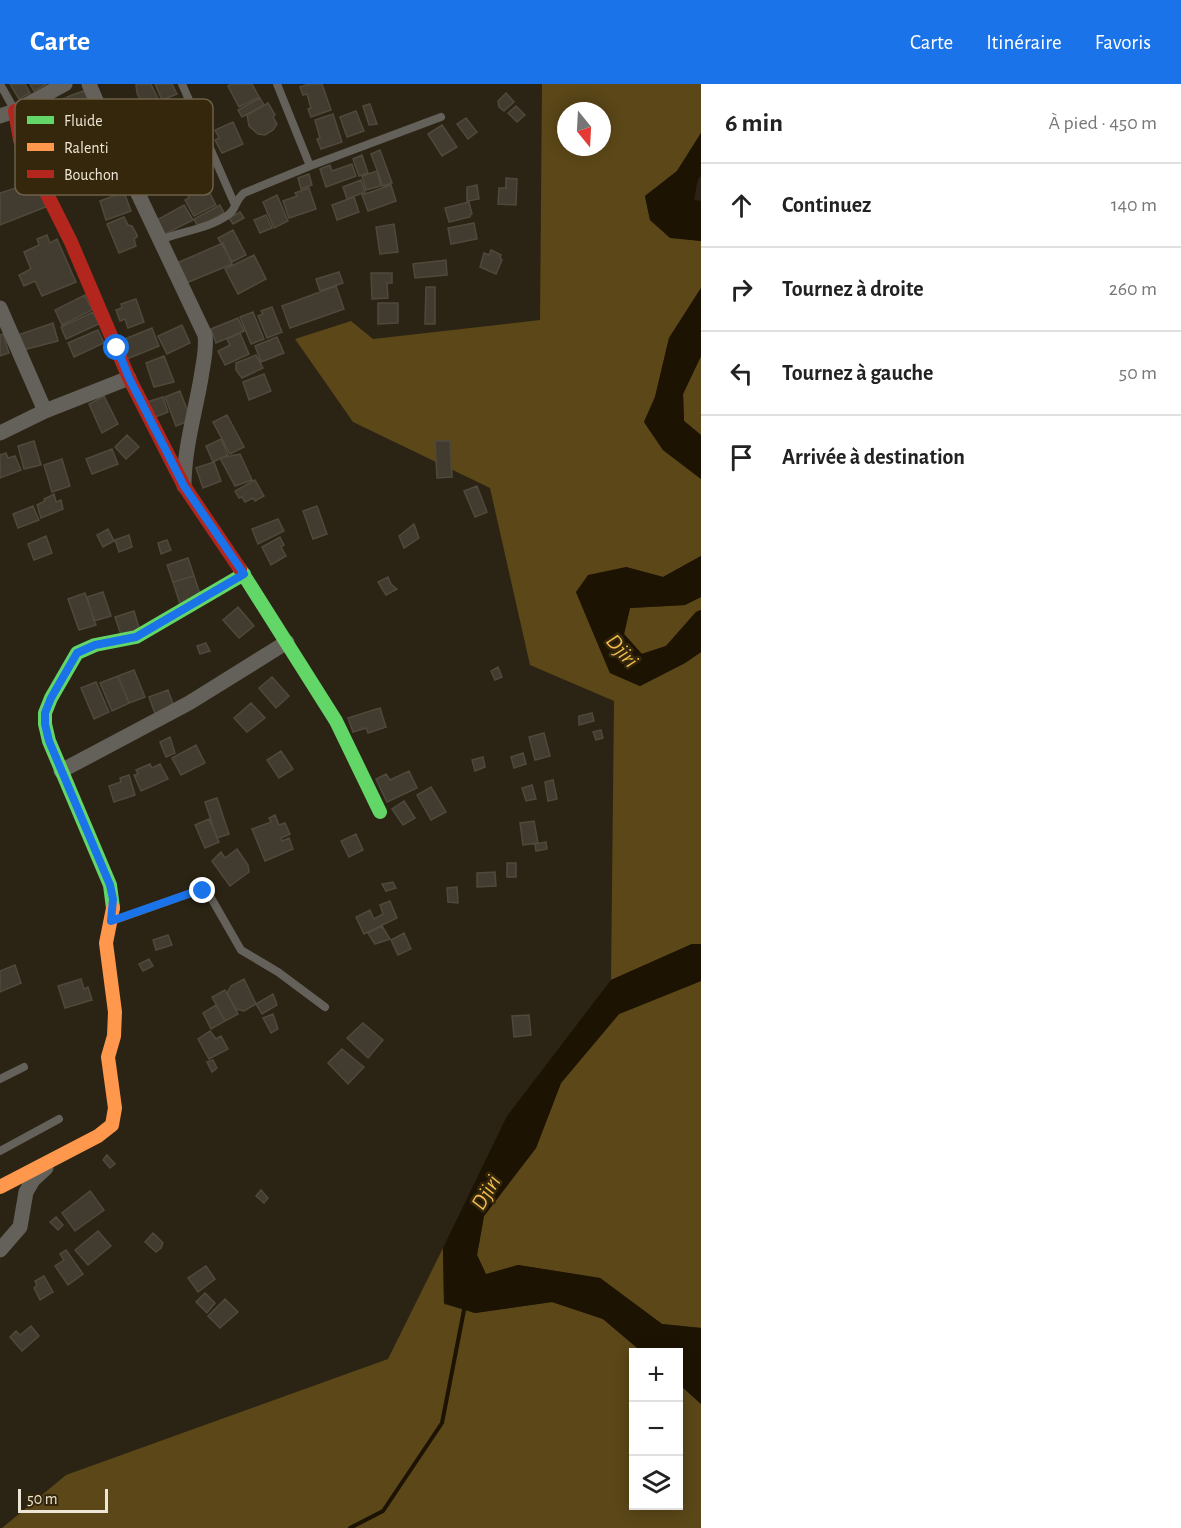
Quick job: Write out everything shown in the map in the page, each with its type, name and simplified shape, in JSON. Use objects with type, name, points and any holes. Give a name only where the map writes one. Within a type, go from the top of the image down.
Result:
[{"type":"street","points":[[35,99],[65,84]]},
{"type":"street","points":[[89,84],[95,99]]},
{"type":"street","points":[[7,113],[15,130]]},
{"type":"street","points":[[48,195],[71,242],[129,378],[184,486],[244,574],[336,721],[380,812]]},
{"type":"street","points":[[139,195],[205,335],[206,346],[184,472],[184,486]]},
{"type":"street","points":[[0,308],[45,411]]},
{"type":"street","points":[[0,433],[45,411],[129,378]]},
{"type":"street","points":[[0,1187],[99,1136],[111,1125],[115,1108],[108,1057],[114,1036],[115,1012],[106,942],[113,899],[110,885],[49,741],[45,713],[77,653],[95,645],[136,637],[244,574]]},
{"type":"street","points":[[61,771],[189,703],[287,642]]},
{"type":"street","points":[[0,1250],[20,1227],[23,1201],[29,1186],[55,1160]]},
{"type":"lane","points":[[0,84],[7,113]]},
{"type":"lane","points":[[182,84],[189,99]]},
{"type":"lane","points":[[277,84],[310,166]]},
{"type":"lane","points":[[160,240],[225,218],[232,213],[237,198],[244,193],[441,117]]},
{"type":"lane","points":[[213,155],[235,205]]},
{"type":"lane","points":[[111,921],[194,892],[203,891],[210,896],[241,950],[278,972],[325,1007]]},
{"type":"lane","points":[[0,1079],[24,1067]]},
{"type":"lane","points":[[0,1151],[59,1119]]},
{"type":"shaded area","points":[[542,84],[701,84],[701,133],[677,171],[645,196],[650,220],[670,237],[701,241],[701,288],[669,338],[655,397],[644,422],[663,450],[701,479],[701,556],[663,577],[626,567],[576,592],[610,673],[640,686],[685,663],[701,652],[701,944],[692,944],[611,980],[614,701],[530,665],[490,488],[353,422],[295,339],[351,321],[373,339],[540,320]]},
{"type":"shaded area","points":[[701,356],[701,435],[684,421],[683,394]]},
{"type":"shaded area","points":[[701,597],[701,610],[696,612],[666,646],[641,654],[624,634],[630,608],[685,605]]},
{"type":"shaded area","points":[[701,981],[701,1328],[662,1324],[600,1278],[518,1265],[486,1275],[477,1255],[484,1216],[536,1148],[561,1083],[619,1014]]},
{"type":"shaded area","points":[[443,1248],[444,1304],[475,1313],[552,1302],[603,1319],[637,1348],[629,1348],[629,1510],[683,1510],[683,1388],[701,1404],[701,1528],[2,1528],[66,1475],[388,1359]]},
{"type":"water","points":[[701,133],[701,176],[698,179],[694,200],[701,201],[701,241],[670,238],[650,220],[645,196],[677,171]]},
{"type":"water","points":[[701,288],[701,356],[683,394],[684,421],[701,435],[701,479],[663,450],[644,422],[655,397],[669,338]]},
{"type":"water","name":"Djiri","points":[[701,556],[701,597],[685,605],[630,608],[624,634],[642,654],[666,646],[696,612],[701,610],[701,652],[685,663],[640,686],[610,673],[576,592],[588,575],[626,567],[663,577]]},
{"type":"water","name":"Djiri","points":[[692,944],[701,944],[701,981],[619,1014],[561,1083],[536,1148],[484,1216],[477,1255],[486,1274],[518,1265],[600,1278],[662,1324],[701,1328],[701,1404],[683,1388],[683,1348],[637,1348],[603,1319],[552,1302],[475,1313],[444,1303],[443,1248],[507,1116],[611,980]]},
{"type":"building","points":[[10,84],[25,84],[30,93],[19,99]]},
{"type":"building","points":[[30,84],[47,84],[34,91]]},
{"type":"building","points":[[151,84],[158,99],[140,99],[136,85]]},
{"type":"building","points":[[155,84],[172,84],[177,94],[162,99]]},
{"type":"building","points":[[252,84],[259,97],[239,107],[228,86]]},
{"type":"building","points":[[322,84],[331,110],[311,117],[307,94],[303,95],[300,87]]},
{"type":"building","points":[[86,90],[90,99],[68,99],[67,97]]},
{"type":"building","points":[[506,93],[514,102],[504,111],[499,107],[498,101]]},
{"type":"building","points":[[260,98],[264,105],[242,117],[238,110]]},
{"type":"building","points":[[268,103],[277,124],[265,135],[258,134],[249,126],[247,115]]},
{"type":"building","points":[[370,104],[377,124],[369,125],[363,106]]},
{"type":"building","points":[[516,106],[525,115],[517,122],[508,113]]},
{"type":"building","points":[[356,111],[364,131],[347,137],[340,117]]},
{"type":"building","points":[[333,114],[342,142],[321,149],[317,139],[320,138],[315,120]]},
{"type":"building","points":[[466,118],[477,132],[468,139],[457,124]]},
{"type":"building","points":[[233,122],[243,144],[222,153],[215,140],[219,138],[215,130]]},
{"type":"building","points":[[442,125],[457,147],[442,156],[428,134]]},
{"type":"building","points":[[380,150],[392,183],[383,186],[371,154]]},
{"type":"building","points":[[362,155],[368,173],[359,176],[353,159]]},
{"type":"building","points":[[352,164],[356,176],[326,187],[320,169],[330,165],[332,171]]},
{"type":"building","points":[[377,171],[381,186],[366,190],[362,176]]},
{"type":"building","points":[[309,174],[312,185],[301,189],[298,178]]},
{"type":"building","points":[[506,178],[517,179],[516,205],[498,204],[499,188],[506,188]]},
{"type":"building","points":[[361,180],[365,192],[347,199],[343,187]]},
{"type":"building","points":[[391,185],[396,201],[368,211],[362,195]]},
{"type":"building","points":[[477,185],[479,199],[467,201],[467,187]]},
{"type":"building","points":[[15,188],[15,195],[42,195],[48,206],[0,225],[0,193]]},
{"type":"building","points":[[309,188],[316,209],[289,218],[283,201]]},
{"type":"building","points":[[116,195],[125,195],[131,211],[106,220],[100,201]]},
{"type":"building","points":[[211,195],[216,205],[194,216],[185,200],[189,198],[188,196]]},
{"type":"building","points":[[277,195],[288,221],[274,228],[263,202]]},
{"type":"building","points":[[354,197],[359,212],[337,220],[332,205]]},
{"type":"building","points":[[469,202],[472,214],[470,217],[449,222],[445,208]]},
{"type":"building","points":[[184,205],[193,220],[165,234],[157,220]]},
{"type":"building","points":[[220,205],[224,213],[198,227],[194,219]]},
{"type":"building","points":[[240,212],[244,218],[233,224],[229,218]]},
{"type":"building","points":[[266,215],[272,228],[260,233],[254,220]]},
{"type":"building","points":[[124,217],[137,235],[134,239],[136,246],[119,253],[107,224]]},
{"type":"building","points":[[474,223],[477,239],[451,244],[448,228]]},
{"type":"building","points":[[394,224],[398,252],[380,254],[376,227]]},
{"type":"building","points":[[233,230],[246,255],[232,262],[218,238]]},
{"type":"building","points":[[47,235],[50,243],[57,239],[76,282],[42,296],[35,281],[24,286],[19,275],[31,269],[24,252],[39,245],[37,239]]},
{"type":"building","points":[[223,243],[232,264],[184,284],[177,263]]},
{"type":"building","points":[[491,250],[501,255],[502,260],[496,274],[480,267],[484,253],[489,255]]},
{"type":"building","points":[[254,255],[266,279],[238,294],[225,269]]},
{"type":"building","points":[[446,260],[447,275],[415,278],[413,264]]},
{"type":"building","points":[[339,272],[343,283],[320,291],[316,279]]},
{"type":"building","points":[[371,273],[392,273],[392,283],[387,283],[388,298],[372,299]]},
{"type":"building","points":[[336,286],[344,309],[290,328],[282,306]]},
{"type":"building","points":[[426,287],[435,287],[435,324],[425,324]]},
{"type":"building","points":[[85,295],[92,310],[62,325],[55,310]]},
{"type":"building","points":[[136,299],[144,322],[128,328],[125,319],[120,321],[116,310],[122,308],[121,304]]},
{"type":"building","points":[[378,303],[398,303],[398,323],[378,324]]},
{"type":"building","points":[[272,307],[282,332],[267,338],[258,316],[263,314],[261,311]]},
{"type":"building","points":[[93,312],[99,324],[66,339],[61,327]]},
{"type":"building","points":[[253,312],[264,339],[251,344],[240,317]]},
{"type":"building","points":[[238,318],[244,331],[216,343],[211,329]]},
{"type":"building","points":[[53,323],[58,341],[23,350],[18,335]]},
{"type":"building","points":[[182,325],[190,343],[167,354],[158,336]]},
{"type":"building","points":[[152,328],[159,346],[127,359],[120,341]]},
{"type":"building","points":[[98,330],[104,343],[74,357],[68,343]]},
{"type":"building","points":[[240,333],[249,354],[225,365],[218,351],[230,345],[227,339]]},
{"type":"building","points":[[3,334],[9,353],[0,356],[0,335]]},
{"type":"building","points":[[277,337],[284,353],[261,362],[255,346]]},
{"type":"building","points":[[256,355],[263,368],[242,378],[236,370],[236,363]]},
{"type":"building","points":[[164,356],[174,382],[154,387],[146,363]]},
{"type":"building","points":[[264,374],[271,391],[249,400],[243,382]]},
{"type":"building","points":[[180,391],[191,420],[176,426],[165,397]]},
{"type":"building","points":[[104,396],[118,424],[102,433],[89,404]]},
{"type":"building","points":[[163,397],[168,412],[153,418],[147,402]]},
{"type":"building","points":[[227,415],[244,447],[230,454],[213,422]]},
{"type":"building","points":[[127,435],[139,447],[126,459],[115,447]]},
{"type":"building","points":[[221,439],[228,455],[213,462],[206,446]]},
{"type":"building","points":[[34,441],[41,465],[24,469],[18,446]]},
{"type":"building","points":[[435,441],[450,441],[452,477],[437,478]]},
{"type":"building","points":[[112,449],[118,464],[92,474],[86,459]]},
{"type":"building","points":[[6,453],[8,458],[15,456],[21,470],[0,478],[0,455]]},
{"type":"building","points":[[240,454],[252,480],[235,486],[220,458]]},
{"type":"building","points":[[62,459],[70,486],[52,492],[44,465]]},
{"type":"building","points":[[214,462],[221,481],[203,488],[196,468]]},
{"type":"building","points":[[255,480],[264,496],[255,501],[253,498],[245,502],[235,491]]},
{"type":"building","points":[[477,486],[487,512],[475,517],[464,491]]},
{"type":"building","points":[[54,494],[56,502],[61,500],[63,509],[41,518],[37,505]]},
{"type":"building","points":[[33,506],[39,520],[18,528],[13,514]]},
{"type":"building","points":[[317,506],[327,534],[313,539],[303,511]]},
{"type":"building","points":[[278,519],[284,531],[258,544],[252,529]]},
{"type":"building","points":[[414,524],[419,538],[404,548],[399,536]]},
{"type":"building","points":[[108,529],[114,541],[103,547],[97,535]]},
{"type":"building","points":[[129,535],[132,547],[119,552],[115,540]]},
{"type":"building","points":[[46,536],[52,553],[34,560],[28,544]]},
{"type":"building","points":[[280,537],[284,545],[281,547],[286,556],[271,565],[262,547]]},
{"type":"building","points":[[167,540],[171,550],[161,554],[158,543]]},
{"type":"building","points":[[188,558],[194,576],[173,582],[167,565]]},
{"type":"building","points":[[194,576],[201,597],[180,604],[173,582]]},
{"type":"building","points":[[388,577],[397,589],[386,595],[378,582]]},
{"type":"building","points":[[103,592],[111,616],[94,621],[87,597]]},
{"type":"building","points":[[85,593],[96,625],[79,630],[68,599]]},
{"type":"building","points":[[238,607],[254,626],[239,638],[223,620]]},
{"type":"building","points":[[134,611],[140,631],[122,638],[115,617]]},
{"type":"building","points":[[206,643],[210,651],[200,654],[197,646]]},
{"type":"building","points":[[498,667],[502,677],[495,680],[491,671]]},
{"type":"building","points":[[134,670],[145,697],[129,703],[118,676]]},
{"type":"building","points":[[118,676],[129,703],[112,711],[100,683]]},
{"type":"building","points":[[272,677],[289,696],[276,708],[259,688]]},
{"type":"building","points":[[96,682],[109,712],[94,719],[81,688]]},
{"type":"building","points":[[168,690],[177,715],[158,722],[149,697]]},
{"type":"building","points":[[251,703],[265,718],[247,732],[234,718]]},
{"type":"building","points":[[380,708],[386,727],[368,733],[366,728],[353,732],[348,718]]},
{"type":"building","points":[[592,713],[594,721],[579,725],[579,716]]},
{"type":"building","points":[[601,730],[603,738],[596,740],[593,732]]},
{"type":"building","points":[[544,733],[550,756],[535,760],[529,737]]},
{"type":"building","points":[[170,737],[175,753],[166,757],[160,742]]},
{"type":"building","points":[[196,745],[205,763],[181,775],[172,758]]},
{"type":"building","points":[[281,751],[293,769],[279,778],[267,760]]},
{"type":"building","points":[[523,753],[526,764],[514,768],[511,757]]},
{"type":"building","points":[[483,757],[485,767],[475,771],[472,760]]},
{"type":"building","points":[[150,764],[152,768],[160,764],[168,779],[141,791],[134,775],[138,774],[136,770]]},
{"type":"building","points":[[409,771],[417,788],[387,802],[376,779],[386,774],[390,780]]},
{"type":"building","points":[[129,775],[135,795],[114,802],[109,786],[121,782],[120,778]]},
{"type":"building","points":[[553,780],[557,799],[548,801],[545,782]]},
{"type":"building","points":[[532,785],[536,799],[526,801],[522,788]]},
{"type":"building","points":[[431,787],[446,812],[431,820],[417,795]]},
{"type":"building","points":[[217,798],[229,834],[217,838],[205,802]]},
{"type":"building","points":[[404,801],[415,818],[403,825],[392,809]]},
{"type":"building","points":[[275,815],[279,825],[285,823],[290,834],[281,838],[282,841],[289,838],[293,849],[265,861],[252,829],[271,822],[269,818]]},
{"type":"building","points":[[209,819],[219,842],[205,848],[195,825]]},
{"type":"building","points":[[534,821],[538,843],[523,845],[520,823]]},
{"type":"building","points":[[356,834],[363,850],[349,857],[341,841]]},
{"type":"building","points":[[546,842],[547,849],[536,851],[535,844]]},
{"type":"building","points":[[237,849],[248,865],[249,872],[230,886],[212,861],[221,852],[225,858]]},
{"type":"building","points":[[507,863],[516,863],[516,877],[507,877]]},
{"type":"building","points":[[495,872],[496,886],[477,887],[477,873]]},
{"type":"building","points":[[393,882],[396,888],[386,891],[382,884]]},
{"type":"building","points":[[457,887],[458,903],[448,902],[447,888]]},
{"type":"building","points":[[390,901],[397,918],[364,934],[356,917],[370,910],[374,919],[383,914],[380,905]]},
{"type":"building","points":[[382,926],[390,939],[375,944],[368,933]]},
{"type":"building","points":[[404,933],[411,949],[398,955],[391,940]]},
{"type":"building","points":[[168,935],[172,945],[156,950],[153,940]]},
{"type":"building","points":[[149,959],[153,966],[143,971],[139,964]]},
{"type":"building","points":[[15,965],[21,983],[0,992],[0,971]]},
{"type":"building","points":[[81,979],[84,989],[88,987],[92,1000],[65,1008],[58,986]]},
{"type":"building","points":[[244,979],[256,1004],[244,1011],[236,1009],[227,993],[231,986]]},
{"type":"building","points":[[225,990],[238,1014],[225,1021],[212,997]]},
{"type":"building","points":[[273,994],[277,1005],[262,1014],[256,1004]]},
{"type":"building","points":[[216,1005],[225,1021],[211,1029],[203,1013]]},
{"type":"building","points":[[273,1014],[278,1029],[271,1033],[263,1018]]},
{"type":"building","points":[[529,1015],[531,1035],[514,1037],[512,1016]]},
{"type":"building","points":[[363,1023],[383,1040],[368,1058],[347,1038]]},
{"type":"building","points":[[210,1031],[216,1039],[221,1036],[228,1049],[209,1059],[198,1039]]},
{"type":"building","points":[[342,1049],[364,1067],[348,1084],[328,1063]]},
{"type":"building","points":[[213,1060],[217,1068],[212,1072],[207,1062]]},
{"type":"building","points":[[107,1155],[115,1164],[110,1168],[103,1160]]},
{"type":"building","points":[[261,1190],[268,1198],[264,1203],[256,1196]]},
{"type":"building","points":[[90,1191],[104,1210],[75,1231],[62,1213]]},
{"type":"building","points":[[56,1217],[63,1225],[58,1230],[50,1222]]},
{"type":"building","points":[[98,1231],[111,1246],[88,1265],[75,1250]]},
{"type":"building","points":[[153,1233],[163,1243],[156,1252],[145,1242]]},
{"type":"building","points":[[66,1250],[83,1274],[68,1285],[55,1266],[64,1260],[60,1254]]},
{"type":"building","points":[[206,1266],[215,1279],[198,1292],[188,1278]]},
{"type":"building","points":[[44,1276],[53,1292],[40,1300],[34,1288],[37,1285],[35,1281]]},
{"type":"building","points":[[205,1293],[215,1303],[207,1313],[196,1302]]},
{"type":"building","points":[[225,1299],[238,1312],[220,1328],[208,1316]]},
{"type":"building","points":[[31,1326],[39,1336],[22,1351],[10,1337],[16,1331],[20,1335]]},
{"type":"waterway","points":[[350,1528],[383,1511],[442,1423],[465,1305]]},
{"type":"traffic: fast","points":[[240,569],[336,721],[380,812]]},
{"type":"traffic: fast","points":[[113,908],[110,885],[49,741],[45,713],[77,653],[95,645],[136,637],[244,574]]},
{"type":"traffic: slow","points":[[0,1187],[98,1136],[112,1125],[115,1108],[108,1057],[114,1036],[115,1012],[106,943],[113,908]]},
{"type":"traffic: jam","points":[[48,195],[71,242],[129,378],[184,486],[240,569]]},
{"type":"route","points":[[117,348],[129,378],[184,486],[244,574],[136,637],[95,645],[77,653],[51,698],[45,713],[45,724],[49,741],[110,885],[113,899],[111,921],[194,892],[203,891]]}]
